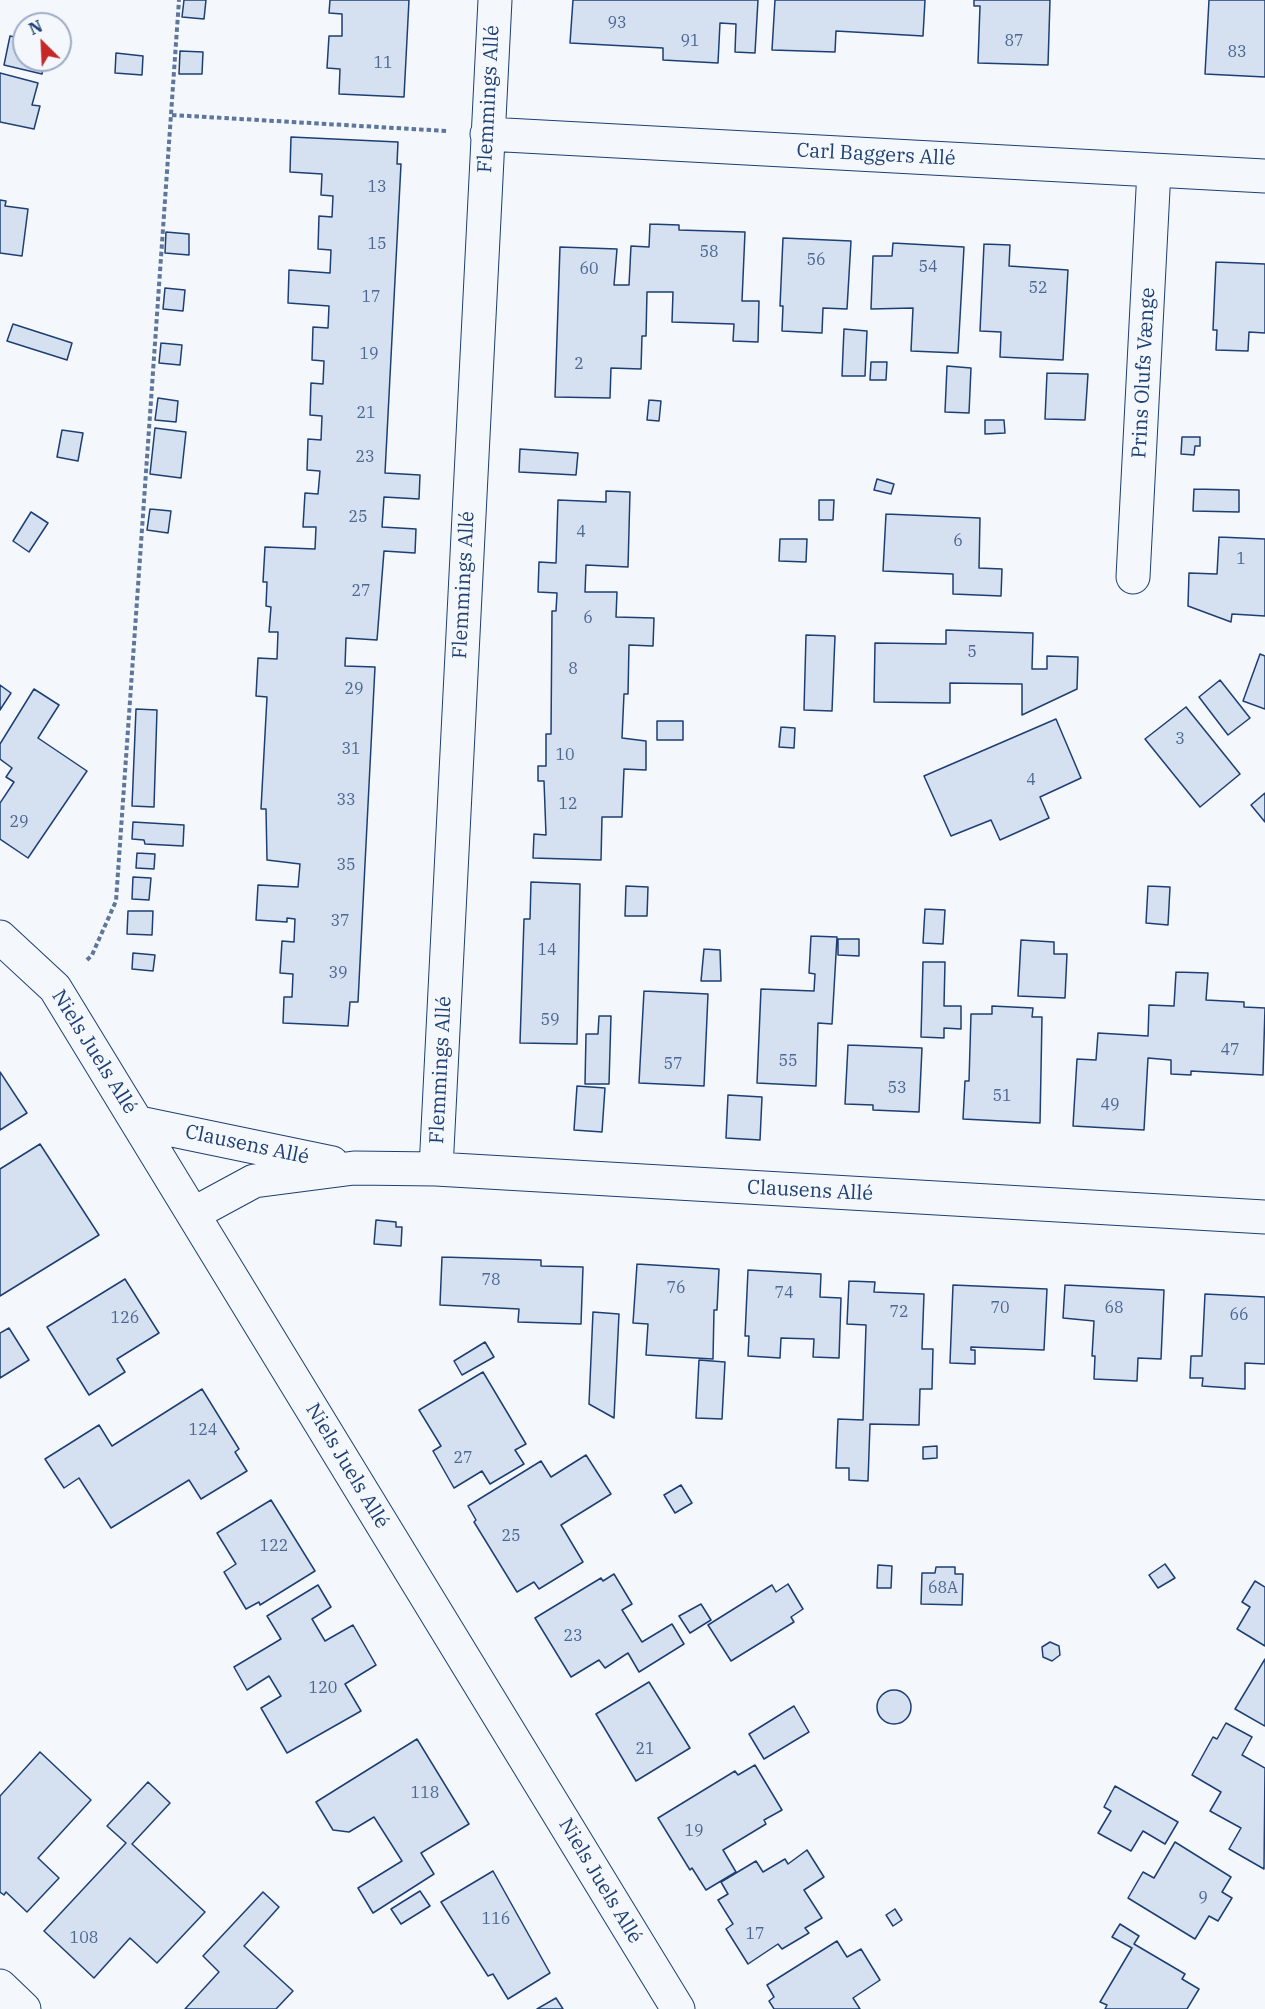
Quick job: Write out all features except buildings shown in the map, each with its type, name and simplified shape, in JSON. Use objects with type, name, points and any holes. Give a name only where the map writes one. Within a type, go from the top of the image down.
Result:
[{"type":"street","name":"Flemmings Allé","points":[[435,1169],[495,0]]},
{"type":"street","name":"Carl Baggers Allé","points":[[487,134],[1265,176]]},
{"type":"street","name":"Prins Olufs Vænge","points":[[1132,577],[1154,170]]},
{"type":"street","name":"Niels Juels Allé","points":[[0,937],[55,988],[678,2009]]},
{"type":"street","name":"Clausens Allé","points":[[139,1123],[354,1168]]},
{"type":"street","name":"Clausens Allé","points":[[193,1214],[254,1181],[354,1168],[435,1169],[1265,1217]]},
{"type":"street","points":[[0,1986],[24,2009]]},
{"type":"path","points":[[55,988],[92,955],[116,901],[179,0]]},
{"type":"path","points":[[172,116],[487,134]]}]
